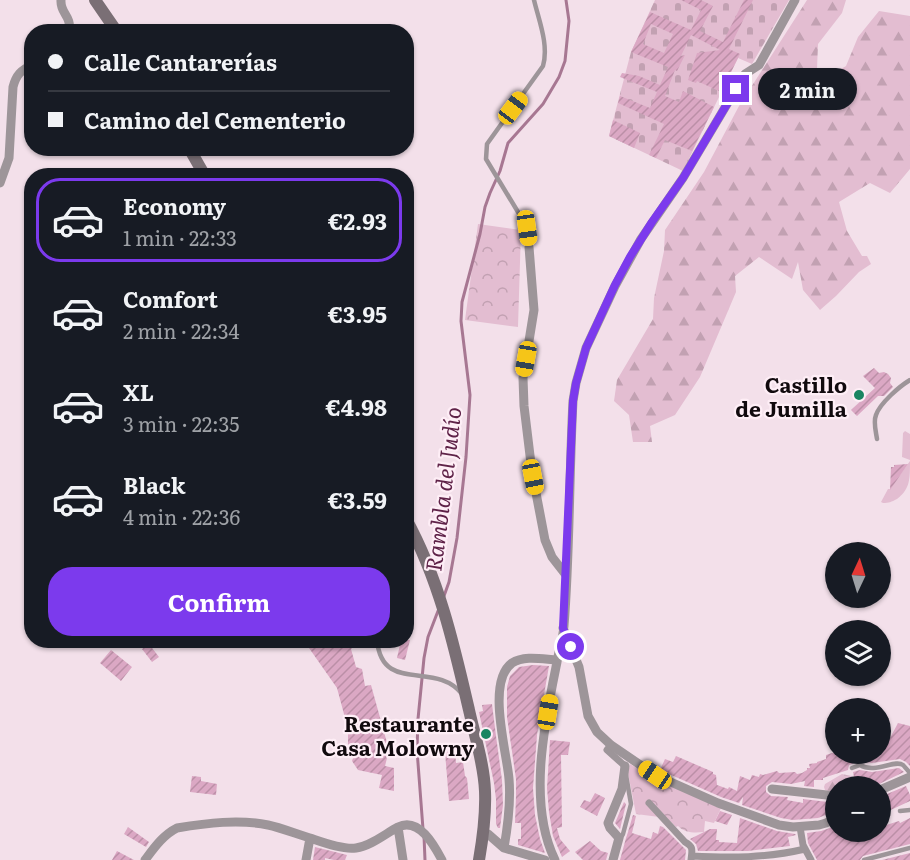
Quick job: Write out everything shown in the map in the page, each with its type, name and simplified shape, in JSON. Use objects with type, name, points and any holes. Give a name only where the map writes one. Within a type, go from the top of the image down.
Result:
[{"type":"main road","points":[[95,0],[112,24]]},
{"type":"main road","points":[[102,0],[114,24]]},
{"type":"main road","points":[[414,536],[425,559],[447,622],[460,669],[484,783],[484,832],[479,860]]},
{"type":"street","points":[[61,0],[60,5],[69,24]]},
{"type":"street","points":[[555,860],[544,829],[540,780],[542,748],[563,628],[575,391],[586,348],[615,285],[646,230],[683,178],[746,74],[759,64],[795,0]]},
{"type":"street","points":[[0,183],[9,158],[13,87],[16,77],[24,69]]},
{"type":"street","points":[[529,247],[534,310],[523,378],[524,406],[532,472],[545,540],[552,557],[566,575]]},
{"type":"street","points":[[563,628],[579,667],[588,716],[597,732],[611,745],[655,775],[711,800],[779,825],[800,827],[825,823]]},
{"type":"street","points":[[504,848],[508,827],[510,790],[500,718],[502,674],[512,663],[521,659],[557,660]]},
{"type":"street","points":[[611,745],[607,750],[625,766],[622,789],[608,823],[617,834],[618,841],[613,860]]},
{"type":"street","points":[[891,784],[910,775]]},
{"type":"street","points":[[772,789],[825,795]]},
{"type":"street","points":[[649,802],[685,842],[691,845],[691,858],[748,858],[805,849]]},
{"type":"street","points":[[145,860],[167,834],[177,828],[244,822],[270,826],[344,848],[357,849],[370,844],[398,826],[411,824],[425,834],[442,860]]},
{"type":"street","points":[[398,826],[403,860]]},
{"type":"street","points":[[800,827],[810,860]]},
{"type":"street","points":[[484,832],[504,848],[545,860]]},
{"type":"street","points":[[306,860],[310,838]]},
{"type":"lane","points":[[529,247],[527,228],[486,159],[487,144],[543,66],[546,56],[545,47],[534,0]]},
{"type":"lane","points":[[877,439],[875,422],[879,408],[899,387],[910,380]]},
{"type":"lane","points":[[379,648],[387,667],[447,683],[457,689],[468,704]]},
{"type":"lane","points":[[852,768],[860,765],[869,769],[899,763],[910,775]]},
{"type":"lane","points":[[618,841],[623,834],[632,804],[625,766]]},
{"type":"lane","points":[[900,811],[910,810]]},
{"type":"lane","points":[[864,860],[910,848]]},
{"type":"green space","points":[[655,0],[789,0],[752,64],[738,58],[683,171],[609,136],[631,52]]},
{"type":"green space","points":[[807,0],[846,0],[842,13],[818,44],[817,69],[827,77],[846,66],[858,37],[879,11],[910,16],[910,169],[890,193],[870,183],[839,202],[847,231],[862,256],[867,256],[871,264],[859,272],[820,310],[803,290],[798,262],[792,279],[759,257],[735,276],[736,292],[700,377],[675,415],[650,426],[652,442],[633,442],[629,415],[614,401],[617,380],[653,319],[654,298],[664,251],[665,230],[704,172],[739,106]]},
{"type":"green space","points":[[478,224],[521,230],[518,327],[465,320]]},
{"type":"green space","points":[[905,431],[910,434],[910,460],[902,457]]},
{"type":"green space","points":[[910,461],[909,479],[905,492],[893,501],[881,502],[888,489]]},
{"type":"green space","points":[[630,764],[721,808],[714,823],[705,821],[704,832],[693,832],[676,827],[667,818],[636,814],[628,773]]},
{"type":"building","points":[[681,0],[701,0],[713,6],[700,31],[723,42],[744,0],[753,0],[729,49],[740,54],[721,92],[697,81],[696,83],[688,80],[697,53],[720,50],[691,35],[681,56],[685,55],[677,71],[675,70],[665,96],[679,102],[683,91],[714,107],[692,151],[665,140],[656,158],[649,155],[664,124],[618,103],[620,96],[650,108],[657,92],[620,77],[622,73],[639,76],[660,85],[668,67],[631,52],[650,12],[691,30],[701,10]],"holes":[[[651,24],[673,34],[664,53],[643,44]]]},
{"type":"building","points":[[613,120],[640,133],[634,148],[609,136]]},
{"type":"building","points":[[874,368],[879,373],[888,374],[893,387],[884,396],[878,396],[857,416],[851,410],[875,388],[863,376]]},
{"type":"building","points":[[908,464],[890,490],[891,467]]},
{"type":"building","points":[[152,648],[159,657],[152,662],[142,649]]},
{"type":"building","points":[[309,648],[352,648],[356,667],[362,669],[365,686],[371,685],[389,750],[385,766],[394,768],[394,791],[379,788],[382,775],[358,770],[352,761],[357,746],[348,748],[348,729],[337,688]]},
{"type":"building","points":[[399,648],[408,648],[405,660],[397,658]]},
{"type":"building","points":[[111,650],[132,667],[121,681],[100,663]]},
{"type":"building","points":[[549,666],[537,735],[533,788],[535,815],[545,853],[518,845],[518,839],[521,839],[521,823],[515,823],[516,779],[507,717],[507,687],[510,676],[519,667]]},
{"type":"building","points":[[492,704],[502,780],[503,805],[500,828],[496,824],[494,783],[479,712],[483,711],[482,705]]},
{"type":"building","points":[[898,723],[910,726],[910,766],[900,759],[891,760],[891,736]]},
{"type":"building","points":[[550,740],[570,742],[568,755],[561,755],[562,827],[557,828],[560,839],[570,851],[562,857],[553,836],[549,812],[547,788]]},
{"type":"building","points":[[455,751],[456,763],[463,762],[469,799],[449,801],[445,752]]},
{"type":"building","points":[[676,756],[713,772],[716,775],[717,785],[737,791],[740,776],[750,780],[752,775],[759,777],[760,774],[777,771],[797,774],[810,768],[809,764],[825,759],[825,764],[852,764],[848,770],[825,776],[823,780],[814,780],[814,787],[804,786],[805,781],[791,784],[772,782],[766,786],[766,792],[771,796],[788,797],[787,800],[803,803],[803,799],[825,802],[825,815],[793,820],[742,805],[743,797],[739,803],[660,770],[665,759],[673,762]]},
{"type":"building","points":[[899,768],[904,772],[891,778],[891,776],[854,776],[853,772],[860,770],[872,772]]},
{"type":"building","points":[[192,776],[201,777],[201,781],[217,784],[216,795],[190,792]]},
{"type":"building","points":[[906,786],[910,801],[891,810],[891,792]]},
{"type":"building","points":[[595,793],[605,798],[597,816],[580,807],[584,800],[590,802]]},
{"type":"building","points":[[624,802],[626,804],[620,829],[615,823]]},
{"type":"building","points":[[720,811],[732,815],[727,825],[715,821]]},
{"type":"building","points":[[633,815],[636,816],[632,833],[651,839],[653,832],[658,834],[660,826],[663,827],[686,850],[685,860],[620,860]]},
{"type":"building","points":[[740,818],[796,835],[788,837],[790,846],[748,851],[698,851],[696,844],[690,839],[710,829],[717,829],[716,840],[737,843]]},
{"type":"building","points":[[910,818],[910,844],[863,856],[860,860],[817,860],[808,843],[807,833],[825,830],[825,842],[891,842],[891,824],[899,821],[900,823]]},
{"type":"building","points":[[128,827],[149,842],[146,847],[124,834]]},
{"type":"building","points":[[590,841],[601,851],[608,853],[606,860],[583,860],[575,852]]},
{"type":"building","points":[[315,847],[347,855],[345,860],[325,858],[325,860],[313,860]]},
{"type":"building","points":[[117,851],[134,860],[112,860]]},
{"type":"building","points":[[910,853],[910,860],[882,860]]},
{"type":"waterway","name":"Rambla del Judío","points":[[444,596],[449,582],[457,538],[470,395],[461,321],[462,302],[485,207],[500,171],[508,143],[543,104],[559,77],[565,61],[569,21],[566,0]]},
{"type":"waterway","name":"Rambla del Judío","points":[[423,829],[417,750],[418,719],[424,658],[428,637],[438,611]]},
{"type":"waterway","name":"Rambla del Judío","points":[[424,836],[425,860]]},
{"type":"place","name":"Castillo de Jumilla","points":[[859,395]]},
{"type":"place","name":"Restaurante Casa Molowny","points":[[486,734]]},
{"type":"route","points":[[571,647],[563,628],[573,401],[586,348],[630,257],[683,178],[736,89]]}]
